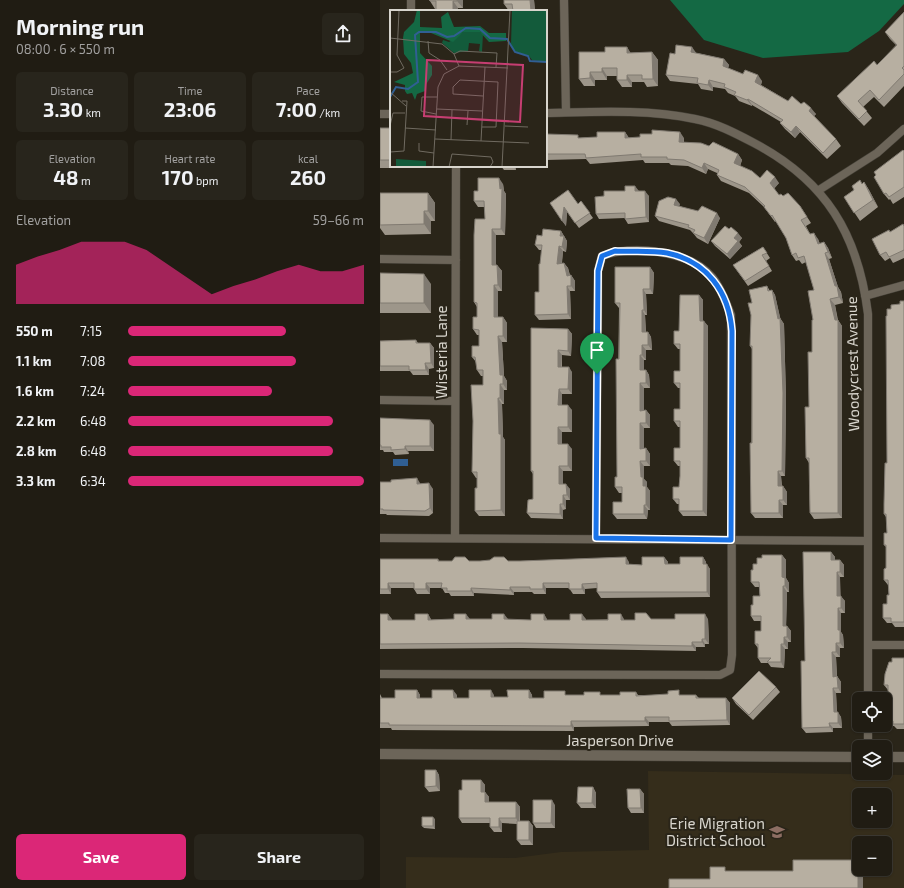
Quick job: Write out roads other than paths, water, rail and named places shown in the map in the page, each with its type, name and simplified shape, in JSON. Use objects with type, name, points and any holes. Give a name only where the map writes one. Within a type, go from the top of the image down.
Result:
[{"type":"street","points":[[564,0],[566,112]]},
{"type":"street","name":"Woodycrest Avenue","points":[[547,113],[655,113],[696,119],[730,130],[787,162],[819,190],[837,217],[852,245],[866,296],[868,314],[868,692]]},
{"type":"street","points":[[819,190],[877,153],[904,129]]},
{"type":"street","name":"Wisteria Lane","points":[[455,538],[456,167]]},
{"type":"street","points":[[380,674],[720,675],[730,670],[732,655],[731,316],[723,294],[712,276],[696,265],[667,253],[615,251],[602,256],[598,271],[596,538]]},
{"type":"street","points":[[380,259],[456,260]]},
{"type":"street","points":[[866,296],[904,286]]},
{"type":"street","points":[[380,400],[455,401]]},
{"type":"street","points":[[380,538],[596,538],[868,541]]},
{"type":"street","points":[[868,645],[904,645]]},
{"type":"street","name":"Jasperson Drive","points":[[380,754],[852,757]]},
{"type":"street","points":[[892,757],[904,757]]},
{"type":"water","points":[[393,459],[408,459],[408,466],[393,466]]},
{"type":"place","name":"Erie Migration District School","points":[[777,832]]}]
